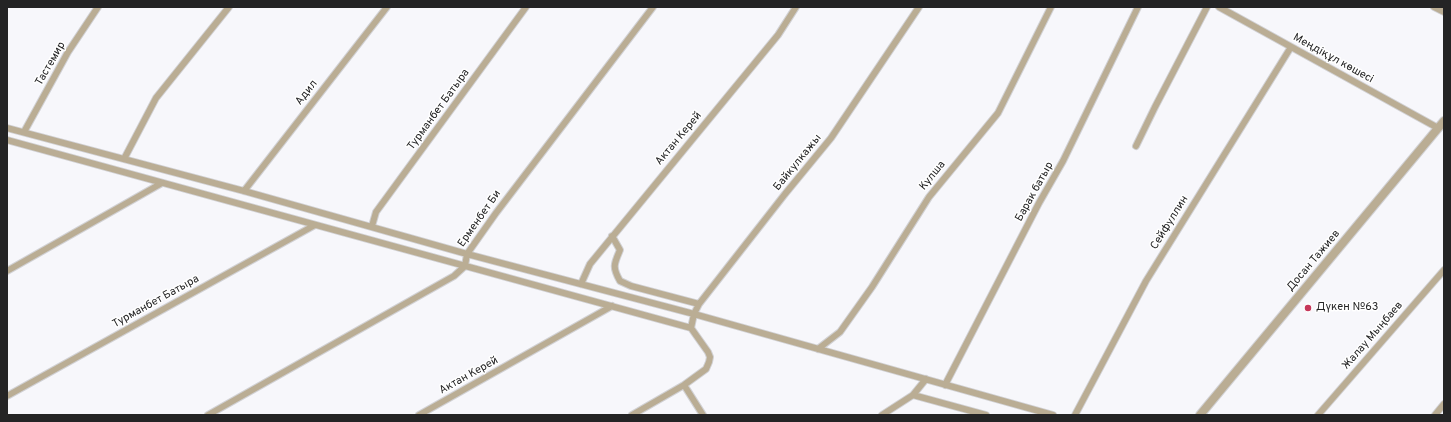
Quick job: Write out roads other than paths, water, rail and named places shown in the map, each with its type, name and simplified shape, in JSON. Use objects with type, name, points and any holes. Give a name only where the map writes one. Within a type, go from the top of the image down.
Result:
[{"type":"street","name":"Тастемир","points":[[24,132],[68,52],[98,7]]},
{"type":"street","points":[[124,159],[156,98],[229,7]]},
{"type":"street","name":"Адил","points":[[244,191],[386,7]]},
{"type":"street","name":"Турманбет Батыра","points":[[372,226],[376,212],[526,7]]},
{"type":"street","name":"Ерменбет Би","points":[[208,415],[454,276],[465,266],[467,254],[496,213],[653,7]]},
{"type":"street","name":"Актан Керей","points":[[581,284],[590,264],[778,35],[796,7]]},
{"type":"street","name":"Байкулкажы","points":[[691,328],[694,314],[699,304],[831,138],[919,7]]},
{"type":"street","name":"Кулша","points":[[818,349],[840,332],[872,287],[929,197],[998,113],[1051,7]]},
{"type":"street","name":"Барак батыр","points":[[946,385],[1039,204],[1063,161],[1138,7]]},
{"type":"street","points":[[1136,146],[1207,7]]},
{"type":"street","name":"Меңдіқұл көшесі","points":[[1219,7],[1438,128]]},
{"type":"street","points":[[1434,7],[1444,12]]},
{"type":"street","name":"Сейфуллин","points":[[1075,415],[1146,281],[1291,47]]},
{"type":"street","name":"Досан Тажиев","points":[[1200,415],[1444,121]]},
{"type":"street","points":[[7,128],[372,226],[467,254],[694,314],[1053,415]]},
{"type":"street","points":[[7,140],[691,328],[710,357],[706,369],[684,385],[632,415]]},
{"type":"street","points":[[7,271],[162,183]]},
{"type":"street","name":"Турманбет Батыра","points":[[7,396],[315,225]]},
{"type":"street","points":[[612,236],[620,250],[614,262],[616,273],[620,282],[699,304]]},
{"type":"street","name":"Жалау Мыңбаев","points":[[1318,415],[1444,270]]},
{"type":"street","name":"Актан Керей","points":[[419,415],[612,306]]},
{"type":"street","points":[[882,415],[913,395],[926,379]]},
{"type":"street","points":[[684,385],[703,415]]},
{"type":"street","points":[[913,395],[986,415]]},
{"type":"street","points":[[1435,415],[1444,404]]},
{"type":"place","name":"Дүкен №63","points":[[1308,308]]}]
